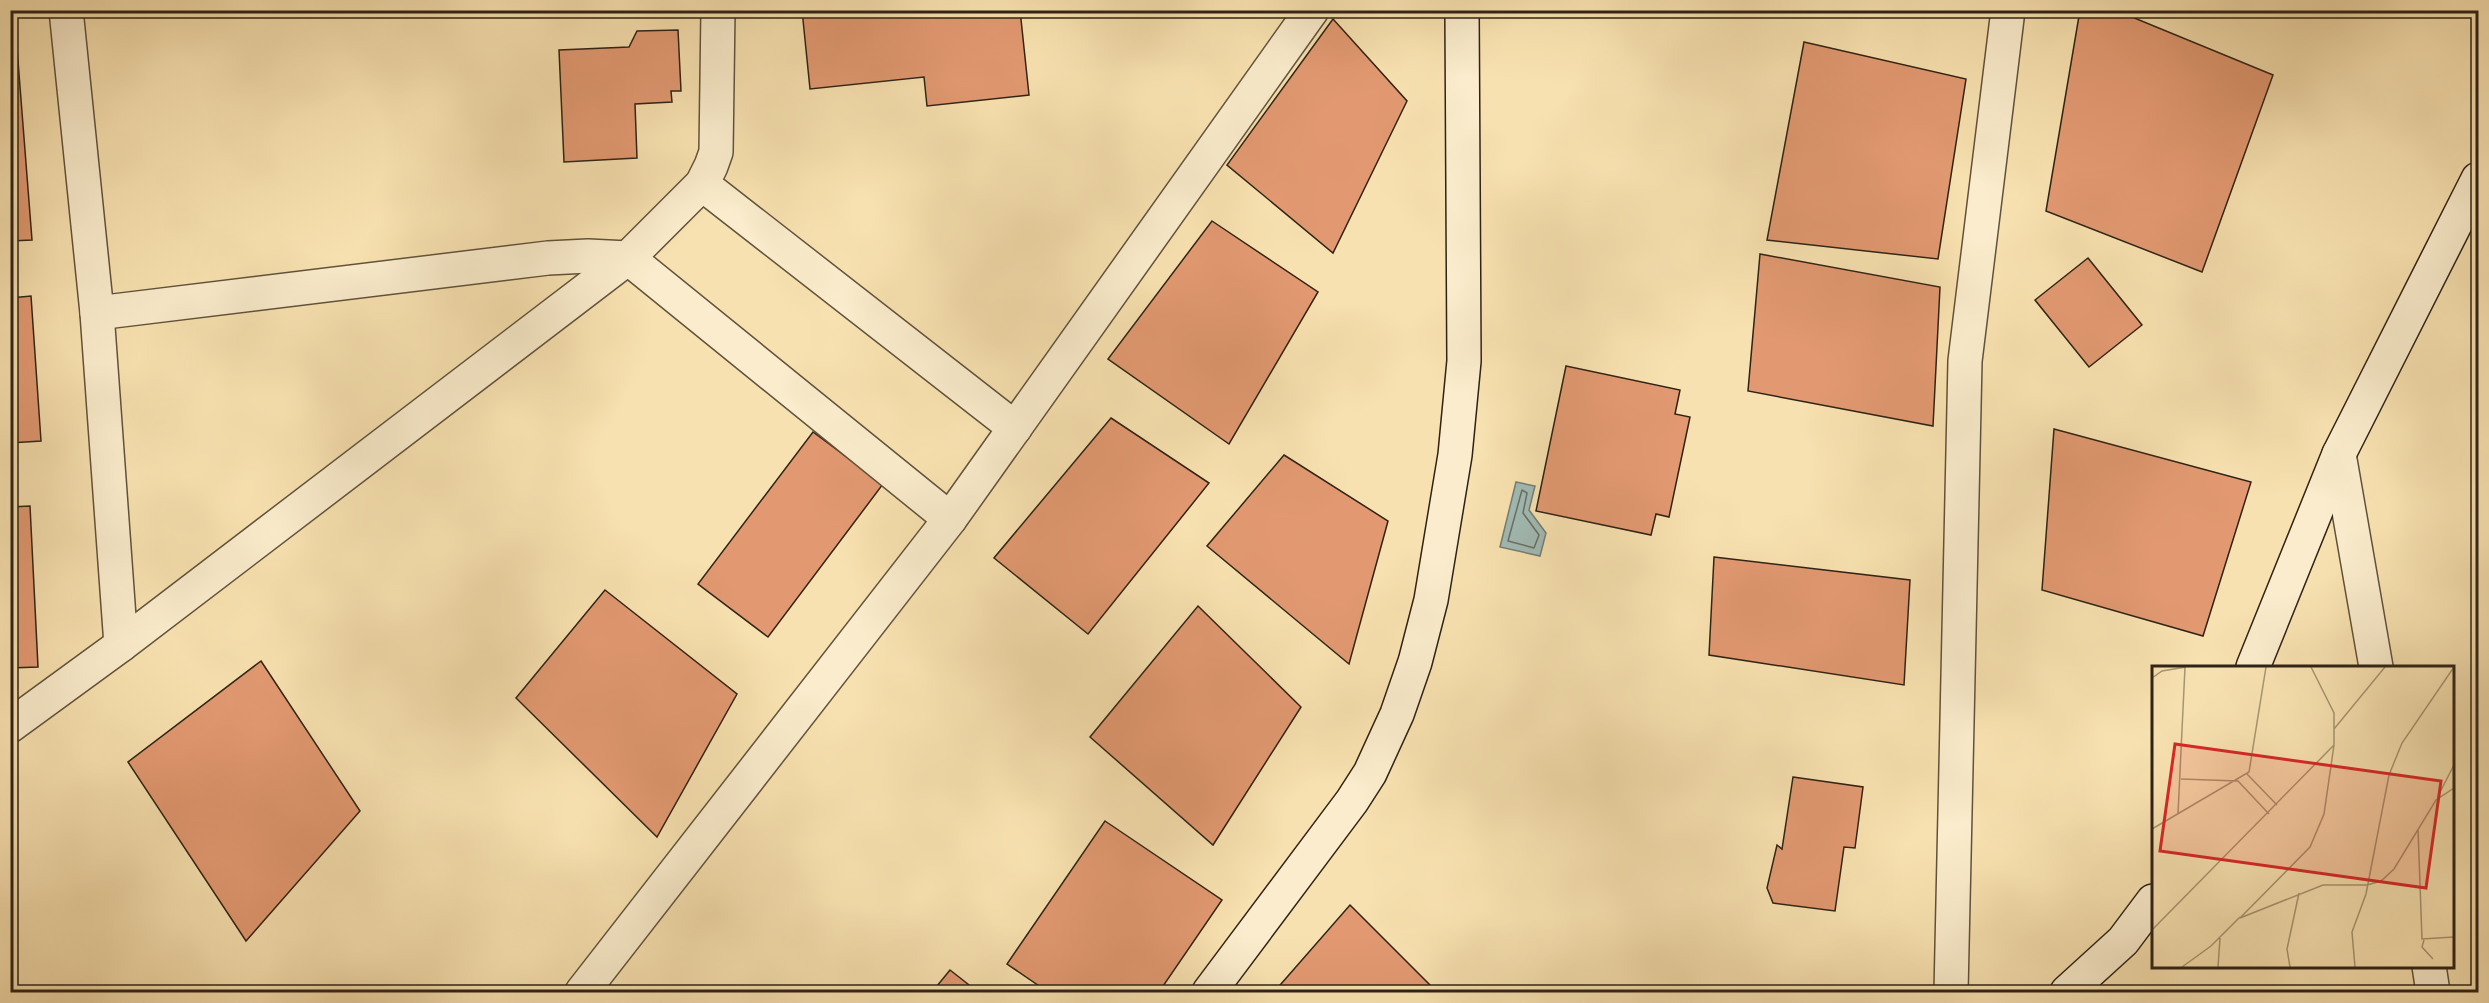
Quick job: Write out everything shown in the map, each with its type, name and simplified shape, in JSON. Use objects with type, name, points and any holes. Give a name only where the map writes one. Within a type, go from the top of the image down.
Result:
[{"type":"street","points":[[66,10],[97,314],[121,645]]},
{"type":"street","points":[[10,726],[121,645],[628,258],[702,184],[716,152],[718,10]]},
{"type":"street","points":[[582,993],[950,519],[1312,10]]},
{"type":"street","points":[[1209,993],[1352,801],[1370,773],[1390,729],[1415,662],[1431,600],[1451,477],[1464,361],[1462,10]]},
{"type":"street","points":[[1951,993],[1965,361],[2008,10]]},
{"type":"street","points":[[2253,666],[2339,454],[2478,178]]},
{"type":"street","points":[[702,184],[1015,428]]},
{"type":"street","points":[[97,314],[548,258],[588,256],[628,258],[950,519]]},
{"type":"street","points":[[2339,454],[2376,666]]},
{"type":"street","points":[[2067,993],[2123,940],[2152,902]]},
{"type":"street","points":[[2429,967],[2433,993]]},
{"type":"water","points":[[1516,482],[1535,486],[1529,510],[1546,533],[1540,556],[1500,547]]},
{"type":"building","points":[[10,10],[14,10],[32,240],[10,241]]},
{"type":"building","points":[[802,10],[1020,10],[1029,95],[927,106],[924,77],[810,89]]},
{"type":"building","points":[[2080,10],[2115,10],[2273,75],[2202,272],[2046,211]]},
{"type":"building","points":[[1333,19],[1407,101],[1333,253],[1227,165]]},
{"type":"building","points":[[678,30],[681,91],[671,91],[672,102],[635,104],[637,158],[564,162],[559,50],[629,47],[637,31]]},
{"type":"building","points":[[1804,42],[1966,79],[1938,259],[1767,240]]},
{"type":"building","points":[[1212,221],[1318,292],[1229,444],[1108,359]]},
{"type":"building","points":[[1760,254],[1940,287],[1933,426],[1748,391]]},
{"type":"building","points":[[2088,258],[2142,325],[2089,367],[2035,300]]},
{"type":"building","points":[[31,296],[41,441],[10,443],[10,298]]},
{"type":"building","points":[[1566,366],[1680,390],[1675,414],[1690,417],[1669,517],[1656,514],[1651,535],[1536,511]]},
{"type":"building","points":[[1111,418],[1209,483],[1088,634],[994,558]]},
{"type":"building","points":[[2054,429],[2251,482],[2203,636],[2042,590]]},
{"type":"building","points":[[813,432],[883,484],[768,637],[698,584]]},
{"type":"building","points":[[1284,455],[1388,521],[1349,664],[1207,546]]},
{"type":"building","points":[[30,506],[38,667],[10,668],[10,507]]},
{"type":"building","points":[[1714,557],[1910,580],[1904,685],[1709,655]]},
{"type":"building","points":[[605,590],[737,694],[657,837],[516,698]]},
{"type":"building","points":[[1198,606],[1301,707],[1213,845],[1090,737]]},
{"type":"building","points":[[261,661],[360,811],[246,941],[128,762]]},
{"type":"building","points":[[1793,777],[1863,787],[1855,848],[1844,847],[1835,911],[1773,903],[1767,888],[1777,845],[1782,849]]},
{"type":"building","points":[[1105,821],[1222,900],[1159,992],[1048,992],[1007,964]]},
{"type":"building","points":[[1350,905],[1437,992],[1274,992]]},
{"type":"building","points":[[950,970],[978,992],[932,992]]}]
